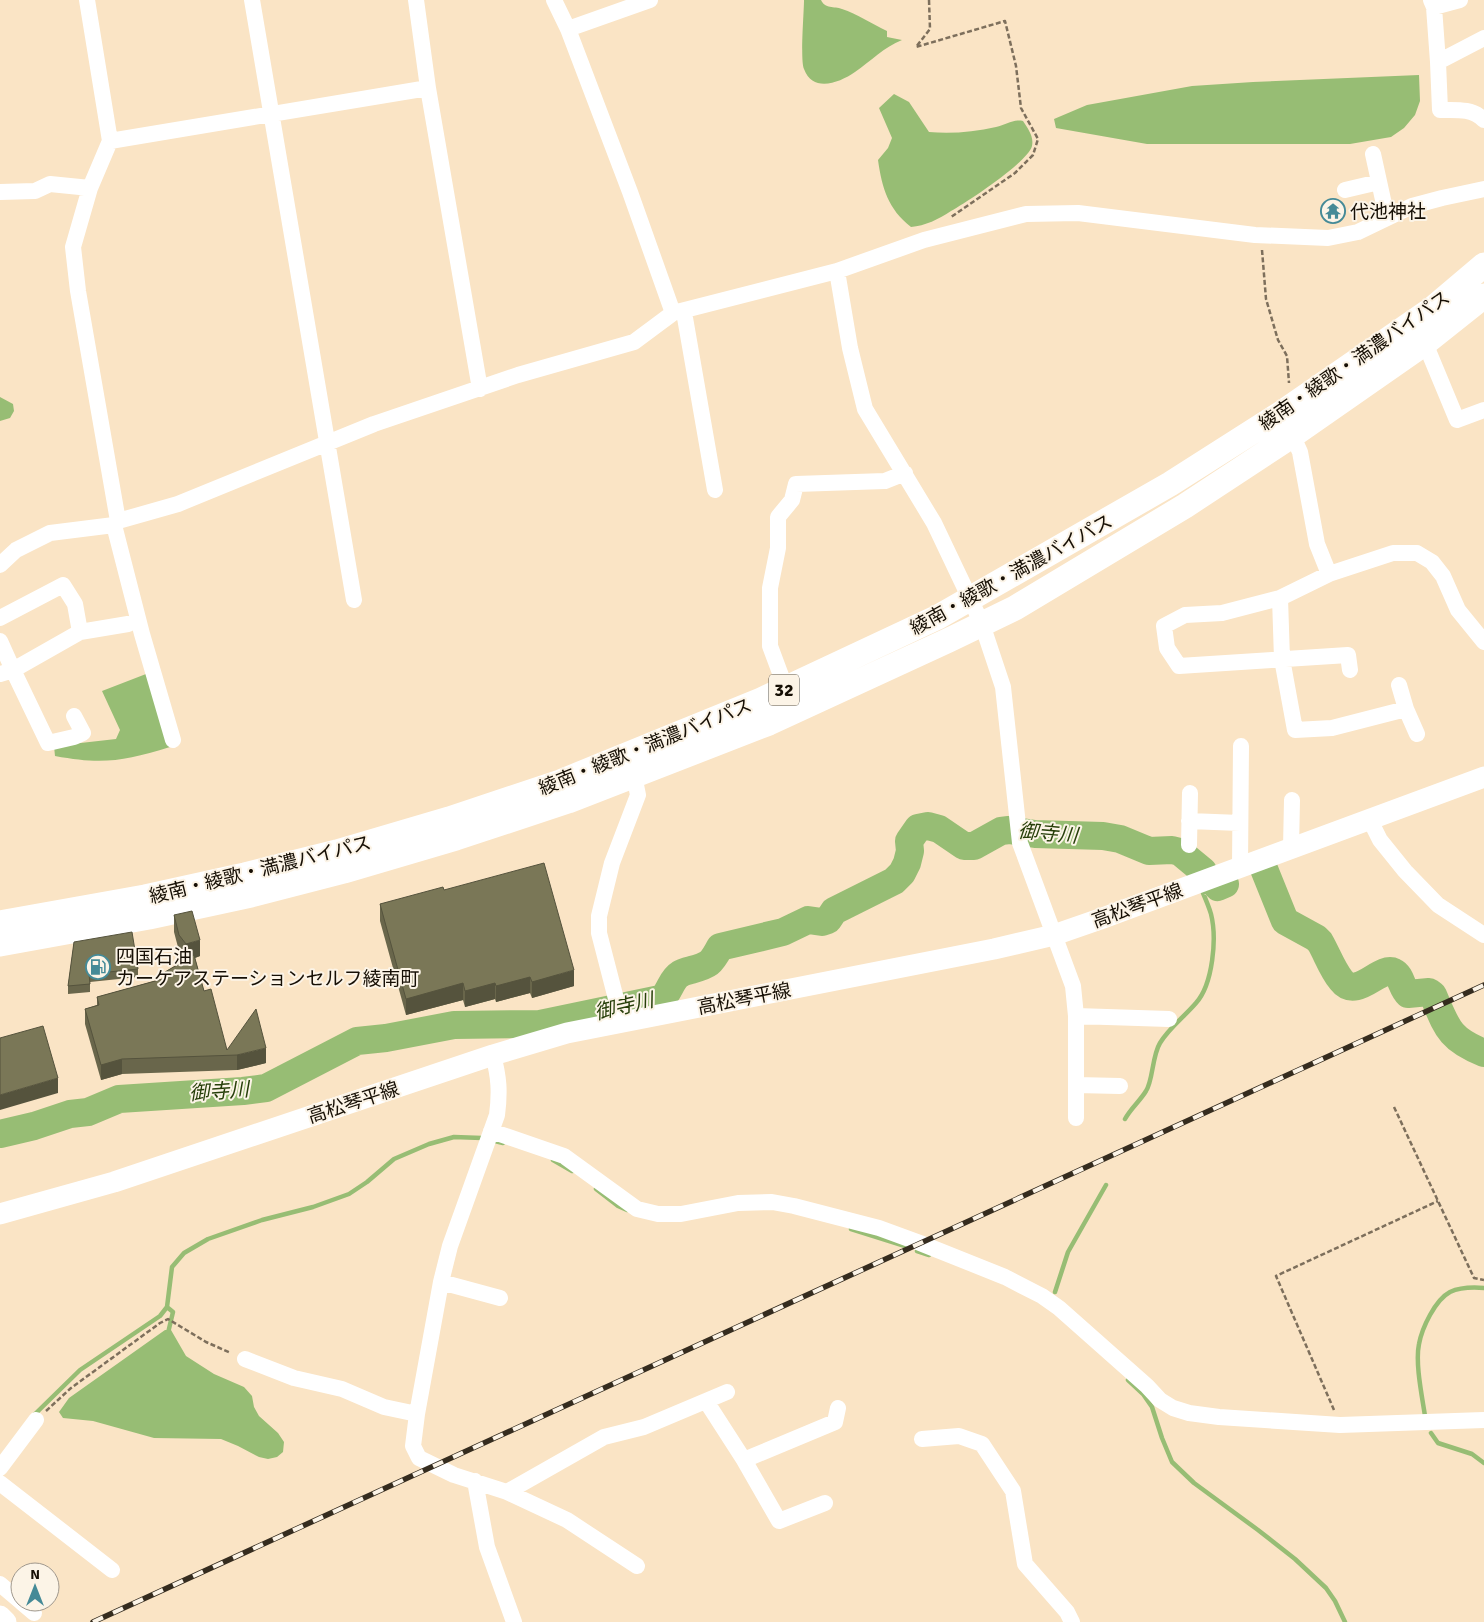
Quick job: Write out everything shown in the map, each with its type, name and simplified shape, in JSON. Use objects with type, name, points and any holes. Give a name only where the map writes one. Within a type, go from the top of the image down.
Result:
[{"type":"highway","name":"綾南・綾歌・満濃バイパス","points":[[0,923],[145,897],[244,875],[337,852],[449,819],[560,782],[786,689],[938,617],[1170,484],[1280,414],[1432,309],[1484,265]]},
{"type":"highway","name":"綾南・綾歌・満濃バイパス","points":[[0,944],[150,917],[251,895],[344,871],[568,802],[769,723],[1015,608],[1185,506],[1293,435],[1425,343],[1484,296]]},
{"type":"main road","name":"高松琴平線","points":[[0,1214],[114,1182],[493,1055],[567,1033],[620,1013],[994,949],[1054,935],[1484,777]]},
{"type":"main road","points":[[0,1616],[6,1622]]},
{"type":"street","points":[[87,0],[110,141],[90,188],[73,247],[78,291],[116,523],[142,634],[173,740]]},
{"type":"street","points":[[252,0],[354,600]]},
{"type":"street","points":[[416,0],[428,88],[480,389]]},
{"type":"street","points":[[554,0],[568,29],[630,192],[679,313],[715,490]]},
{"type":"street","points":[[568,29],[650,0]]},
{"type":"street","points":[[1460,0],[1433,3],[1440,110],[1464,109],[1479,115],[1484,120]]},
{"type":"street","points":[[1438,62],[1484,38]]},
{"type":"street","points":[[110,141],[428,88]]},
{"type":"street","points":[[1373,154],[1387,218]]},
{"type":"street","points":[[1345,190],[1379,182]]},
{"type":"street","points":[[0,192],[35,191],[50,184],[90,188]]},
{"type":"street","points":[[0,565],[16,550],[50,533],[116,523],[178,504],[374,424],[518,375],[634,342],[679,313],[837,271],[924,240],[1026,214],[1078,213],[1261,235],[1328,238],[1358,232],[1412,206],[1484,189]]},
{"type":"street","points":[[837,271],[850,348],[865,409],[934,523],[982,624],[1003,687],[1020,843],[1073,986],[1076,1016],[1076,1118]]},
{"type":"street","points":[[1425,343],[1456,420],[1484,410]]},
{"type":"street","points":[[1280,414],[1293,435],[1300,452],[1317,544],[1329,574]]},
{"type":"street","points":[[786,689],[770,646],[770,588],[778,548],[778,517],[792,500],[796,484],[885,481],[905,474]]},
{"type":"street","points":[[1350,670],[1348,655],[1180,666],[1167,648],[1164,626],[1185,615],[1222,613],[1280,598],[1329,574],[1393,553],[1417,553],[1432,562],[1443,576],[1458,610],[1484,642]]},
{"type":"street","points":[[0,618],[63,585],[76,604],[80,632]]},
{"type":"street","points":[[1280,598],[1282,659],[1295,730],[1332,728],[1406,709]]},
{"type":"street","points":[[6,672],[80,632],[128,624]]},
{"type":"street","points":[[0,641],[6,672],[48,743],[74,737],[82,733],[74,716]]},
{"type":"street","points":[[1399,685],[1406,709],[1417,734]]},
{"type":"street","points":[[1240,867],[1241,746]]},
{"type":"street","points":[[620,1013],[599,933],[599,916],[612,863],[638,795],[634,775]]},
{"type":"street","points":[[1189,845],[1190,793]]},
{"type":"street","points":[[1291,848],[1292,800]]},
{"type":"street","points":[[1369,818],[1380,840],[1405,871],[1438,905],[1484,935]]},
{"type":"street","points":[[1189,821],[1240,823]]},
{"type":"street","points":[[1076,1016],[1169,1020]]},
{"type":"street","points":[[493,1055],[498,1074],[499,1095],[497,1115],[450,1246],[441,1282],[413,1446],[419,1458],[454,1475],[475,1480],[507,1492],[567,1520],[637,1566]]},
{"type":"street","points":[[1076,1085],[1120,1086]]},
{"type":"street","points":[[489,1137],[564,1156],[637,1209],[658,1214],[681,1214],[738,1203],[779,1203],[879,1228],[984,1268],[1024,1286],[1059,1308],[1148,1386],[1160,1400],[1173,1408],[1189,1413],[1219,1417],[1340,1425],[1484,1420]]},
{"type":"street","points":[[441,1282],[500,1298]]},
{"type":"street","points":[[245,1359],[294,1378],[342,1389],[384,1407],[417,1414]]},
{"type":"street","points":[[507,1492],[604,1437],[644,1427],[726,1392]]},
{"type":"street","points":[[706,1401],[744,1460],[779,1521],[825,1504]]},
{"type":"street","points":[[744,1460],[835,1422],[838,1408]]},
{"type":"street","points":[[0,1468],[36,1420]]},
{"type":"street","points":[[922,1439],[959,1436],[982,1444],[1012,1491],[1025,1564],[1068,1612],[1072,1622]]},
{"type":"street","points":[[475,1480],[487,1548],[514,1622]]},
{"type":"street","points":[[0,1483],[112,1570]]},
{"type":"street","points":[[0,1584],[10,1593]]},
{"type":"path","points":[[930,0],[930,29],[916,47],[1005,21],[1016,66],[1021,108],[1038,139],[1033,155],[1015,173],[949,218]]},
{"type":"path","points":[[1261,235],[1266,298],[1278,340],[1287,356],[1290,389]]},
{"type":"path","points":[[1394,1107],[1474,1278],[1484,1280]]},
{"type":"path","points":[[1340,1425],[1276,1276],[1438,1201]]},
{"type":"path","points":[[36,1420],[71,1388],[168,1319],[206,1342],[245,1359]]},
{"type":"shaded area","points":[[804,0],[821,0],[827,6],[848,11],[887,31],[887,37],[902,40],[889,46],[842,80],[827,84],[814,81],[808,76],[803,64]]},
{"type":"shaded area","points":[[1419,75],[1420,101],[1415,115],[1404,128],[1391,137],[1350,144],[1147,144],[1056,128],[1054,119],[1087,105],[1192,86]]},
{"type":"shaded area","points":[[894,94],[909,102],[929,132],[971,131],[1023,121],[1029,130],[1032,146],[1020,162],[970,199],[937,219],[911,227],[897,213],[887,197],[878,160],[888,148],[892,138],[879,108]]},
{"type":"shaded area","points":[[0,397],[13,404],[14,411],[10,418],[0,421]]},
{"type":"shaded area","points":[[146,674],[170,747],[139,756],[113,760],[100,761],[55,756],[54,746],[116,739],[120,730],[102,691]]},
{"type":"shaded area","points":[[165,1330],[171,1330],[186,1356],[214,1374],[244,1387],[252,1396],[254,1407],[259,1416],[278,1433],[284,1442],[283,1452],[277,1457],[268,1459],[259,1457],[221,1439],[154,1438],[93,1421],[63,1418],[59,1412],[69,1398]]},
{"type":"building","points":[[544,863],[574,970],[532,982],[530,977],[496,986],[495,983],[465,991],[463,983],[406,999],[380,904],[443,887],[444,890]]},
{"type":"building","points":[[192,911],[200,940],[186,944],[179,935],[174,915]]},
{"type":"building","points":[[132,932],[138,969],[89,974],[90,984],[68,986],[74,942]]},
{"type":"building","points":[[194,955],[204,991],[211,989],[227,1050],[256,1009],[266,1048],[237,1055],[122,1059],[101,1065],[85,1009],[99,1005],[97,997],[166,978],[165,972]]},
{"type":"building","points":[[43,1026],[58,1078],[0,1095],[0,1038]]},
{"type":"waterway","name":"御寺川","points":[[0,1134],[34,1126],[70,1114],[88,1112],[119,1099],[266,1088],[357,1041],[386,1038],[454,1025],[540,1024],[660,999],[666,994],[677,977],[682,973],[709,963],[720,947],[783,932],[808,920],[822,922],[828,920],[834,911],[894,881],[902,873],[907,863],[910,851],[909,841],[918,828],[928,826],[939,829],[964,846],[974,846],[1001,831],[1009,830],[1035,834],[1103,836],[1120,839],[1149,851],[1172,850],[1180,852],[1203,871]]},
{"type":"waterway","name":"御寺川","points":[[1264,869],[1285,921],[1320,942],[1341,980],[1347,985],[1354,987],[1382,973],[1394,972],[1408,994],[1429,992],[1433,995],[1446,1024],[1456,1037],[1463,1043],[1484,1053]]},
{"type":"waterway","name":"御寺川","points":[[1217,886],[1225,884]]},
{"type":"waterway","points":[[1125,1119],[1148,1087],[1155,1055],[1160,1043],[1172,1027],[1202,995],[1210,973],[1214,935],[1211,914],[1203,893],[1218,887]]},
{"type":"waterway","points":[[33,1416],[80,1370],[160,1316],[167,1307],[172,1267],[184,1253],[208,1239],[262,1220],[313,1207],[349,1194],[367,1182],[394,1159],[429,1144],[454,1137],[482,1138],[503,1143]]},
{"type":"waterway","points":[[553,1160],[572,1171]]},
{"type":"waterway","points":[[1055,1292],[1068,1252],[1106,1185]]},
{"type":"waterway","points":[[596,1189],[618,1206],[627,1210]]},
{"type":"waterway","points":[[851,1229],[905,1246]]},
{"type":"waterway","points":[[917,1251],[929,1255]]},
{"type":"waterway","points":[[1425,1416],[1419,1380],[1418,1352],[1426,1323],[1439,1301],[1450,1292],[1458,1289],[1484,1288]]},
{"type":"waterway","points":[[167,1307],[173,1312],[168,1333]]},
{"type":"waterway","points":[[1128,1380],[1143,1394],[1152,1407],[1172,1462],[1194,1483],[1295,1559],[1326,1588],[1335,1601],[1345,1622]]},
{"type":"waterway","points":[[1431,1433],[1438,1443],[1472,1454],[1484,1463]]},
{"type":"railway","points":[[93,1622],[1484,985]]},
{"type":"place","name":"代池神社","points":[[1333,211]]},
{"type":"place","name":"四国石油 カーケアステーションセルフ綾南町","points":[[98,967]]}]
